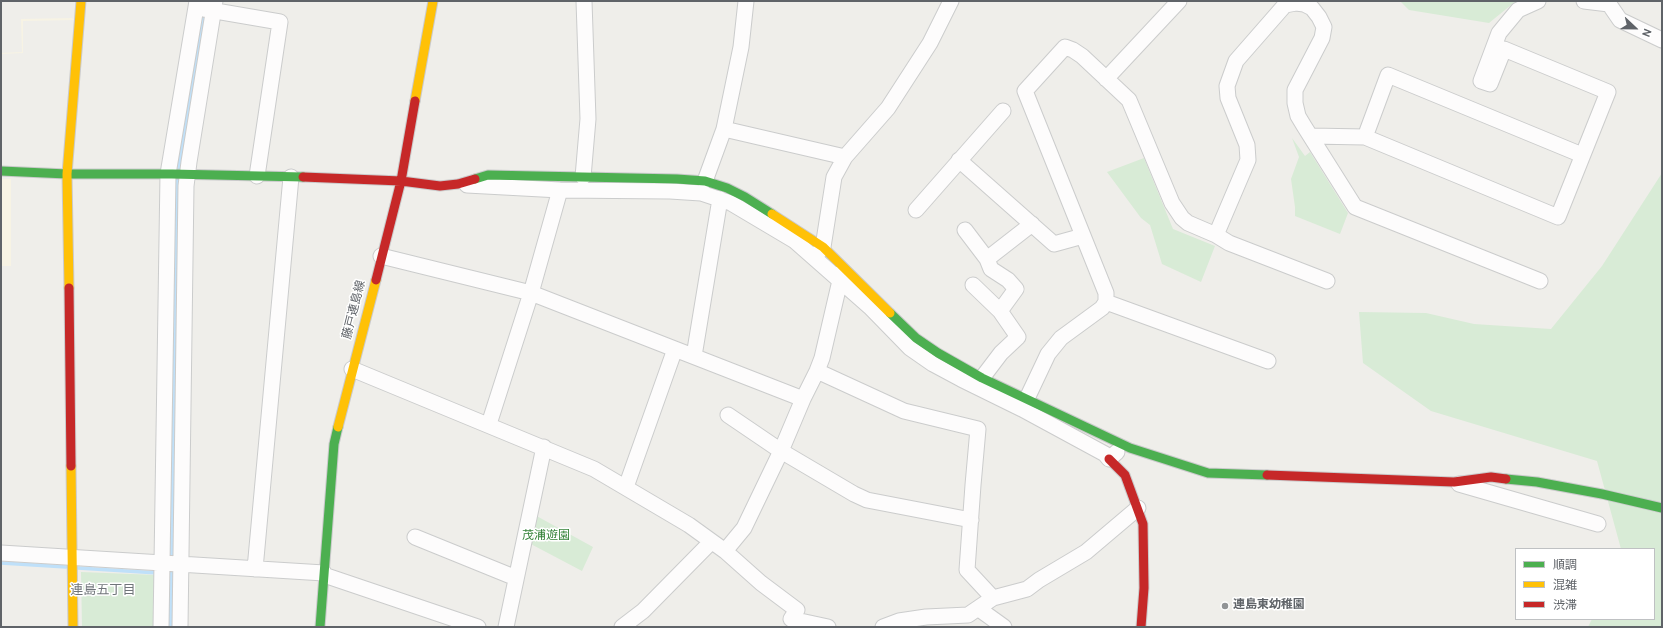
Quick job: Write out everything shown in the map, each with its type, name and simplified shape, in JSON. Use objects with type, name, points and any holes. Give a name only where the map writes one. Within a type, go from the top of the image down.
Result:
[{"type":"street","points":[[73,627],[67,174],[81,1]]},
{"type":"street","name":"藤戸連島線","points":[[320,627],[334,444],[401,181],[433,1]]},
{"type":"street","points":[[489,424],[531,293],[572,183],[588,119],[584,1]]},
{"type":"street","points":[[694,356],[714,191],[724,129],[741,47],[746,1]]},
{"type":"street","points":[[819,252],[834,177],[845,157],[888,108],[930,43],[951,1]]},
{"type":"street","points":[[1106,79],[1179,1]]},
{"type":"street","points":[[1311,136],[1365,137],[1558,217],[1608,92],[1504,49],[1490,84],[1481,81],[1499,33],[1518,10],[1538,1]]},
{"type":"street","points":[[1584,1],[1609,4],[1620,20],[1662,40]]},
{"type":"street","points":[[1216,235],[1248,160],[1247,145],[1228,98],[1227,86],[1230,75],[1236,60],[1285,5],[1296,3],[1304,4],[1312,8],[1324,27],[1322,38],[1295,90],[1295,103],[1298,116],[1355,207],[1540,282]]},
{"type":"street","points":[[180,627],[169,567],[170,174],[205,7]]},
{"type":"street","points":[[161,627],[169,567],[186,174],[205,7]]},
{"type":"street","points":[[205,7],[280,22],[257,176]]},
{"type":"street","points":[[1024,404],[1048,354],[1061,338],[1102,308],[1106,302],[1106,293],[1025,91],[1065,47],[1082,56],[1128,100],[1172,203],[1188,224],[1216,235],[1229,243],[1327,281]]},
{"type":"street","points":[[1365,137],[1388,75],[1582,155]]},
{"type":"street","points":[[916,210],[1003,111]]},
{"type":"street","points":[[724,129],[845,157]]},
{"type":"street","points":[[959,160],[1054,244],[1083,236]]},
{"type":"street","points":[[1,171],[67,174],[186,174],[291,177],[401,181],[440,186],[458,184],[572,183],[701,193],[714,191],[731,203],[795,241],[819,252],[842,274],[910,348],[933,364],[980,382],[1024,404],[1124,445],[1208,473],[1454,482],[1492,477],[1537,482],[1602,494],[1662,508]]},
{"type":"street","points":[[255,569],[291,177]]},
{"type":"street","points":[[987,259],[1032,224]]},
{"type":"street","points":[[965,230],[987,259],[992,269],[1008,280],[1016,289],[1000,311]]},
{"type":"street","points":[[381,256],[531,293],[803,398]]},
{"type":"street","points":[[725,551],[744,528],[781,451],[803,398],[817,371],[822,358],[842,274]]},
{"type":"street","points":[[973,285],[1000,311],[1018,337],[1001,353],[980,382]]},
{"type":"street","points":[[1106,302],[1268,360]]},
{"type":"street","points":[[626,487],[675,349]]},
{"type":"street","points":[[352,369],[489,424],[594,469],[689,525],[725,551],[761,583],[797,610],[792,619],[828,627]]},
{"type":"street","points":[[817,371],[904,412],[978,429],[967,570],[993,598]]},
{"type":"street","points":[[1024,404],[1105,454],[1125,475],[1143,524],[1144,588],[1142,627]]},
{"type":"street","points":[[728,415],[781,451],[854,494],[867,500],[971,520]]},
{"type":"street","points":[[1109,459],[1124,445]]},
{"type":"street","points":[[506,627],[544,447]]},
{"type":"street","points":[[1454,482],[1598,524]]},
{"type":"street","points":[[883,627],[899,621],[926,617],[968,616],[980,609],[993,598],[1027,589],[1039,580],[1086,552],[1138,508]]},
{"type":"street","points":[[415,537],[516,578]]},
{"type":"street","points":[[622,627],[643,611],[711,542]]},
{"type":"street","points":[[1,553],[72,561],[169,567],[255,569],[324,574],[478,627]]},
{"type":"street","points":[[980,609],[1004,627]]},
{"type":"shaded area","points":[[72,18],[74,20],[23,21],[23,53],[1,54],[22,52],[21,19]]},
{"type":"shaded area","points":[[1,179],[11,179],[11,266],[1,266]]},
{"type":"green space","points":[[1400,1],[1516,1],[1489,23],[1409,10]]},
{"type":"green space","points":[[1292,138],[1305,156],[1310,152],[1348,213],[1340,234],[1295,216],[1291,179],[1299,157]]},
{"type":"green space","points":[[1144,158],[1173,229],[1215,246],[1201,282],[1162,264],[1150,225],[1141,218],[1107,172]]},
{"type":"green space","points":[[1662,173],[1662,627],[1588,627],[1592,620],[1655,620],[1655,548],[1621,548],[1597,461],[1431,411],[1363,363],[1359,312],[1426,313],[1474,324],[1551,329],[1602,266]]},
{"type":"green space","name":"茂浦遊園","points":[[533,514],[593,547],[582,571],[527,542]]},
{"type":"green space","points":[[81,572],[157,575],[157,627],[82,627]]},
{"type":"water","points":[[202,1],[212,1],[189,132],[175,627],[167,627],[174,184]]},
{"type":"waterway","points":[[1,563],[66,567]]},
{"type":"waterway","points":[[78,568],[158,573]]},
{"type":"traffic: fast","points":[[1,171],[67,174],[172,174],[303,177]]},
{"type":"traffic: fast","points":[[475,179],[488,175],[677,179],[705,181],[727,188],[745,197],[772,214]]},
{"type":"traffic: fast","points":[[890,313],[916,338],[938,353],[982,378],[1130,448],[1208,473],[1267,475]]},
{"type":"traffic: fast","points":[[320,627],[334,444],[338,427]]},
{"type":"traffic: fast","points":[[1506,479],[1537,482],[1602,494],[1662,508]]},
{"type":"traffic: slow","points":[[69,288],[67,174],[81,1]]},
{"type":"traffic: slow","points":[[415,101],[433,1]]},
{"type":"traffic: slow","points":[[772,214],[823,247],[890,313]]},
{"type":"traffic: slow","points":[[338,427],[376,280]]},
{"type":"traffic: slow","points":[[71,466],[73,627]]},
{"type":"traffic: jam","points":[[376,280],[401,181],[415,101]]},
{"type":"traffic: jam","points":[[303,177],[401,181],[440,186],[458,184],[475,179]]},
{"type":"traffic: jam","points":[[69,288],[71,466]]},
{"type":"traffic: jam","points":[[1109,459],[1125,475],[1143,524],[1144,588],[1141,627]]},
{"type":"traffic: jam","points":[[1267,475],[1454,482],[1491,477],[1506,479]]},
{"type":"place","name":"連島東幼稚園","points":[[1225,606]]},
{"type":"district","name":"連島五丁目","points":[[103,591]]}]
